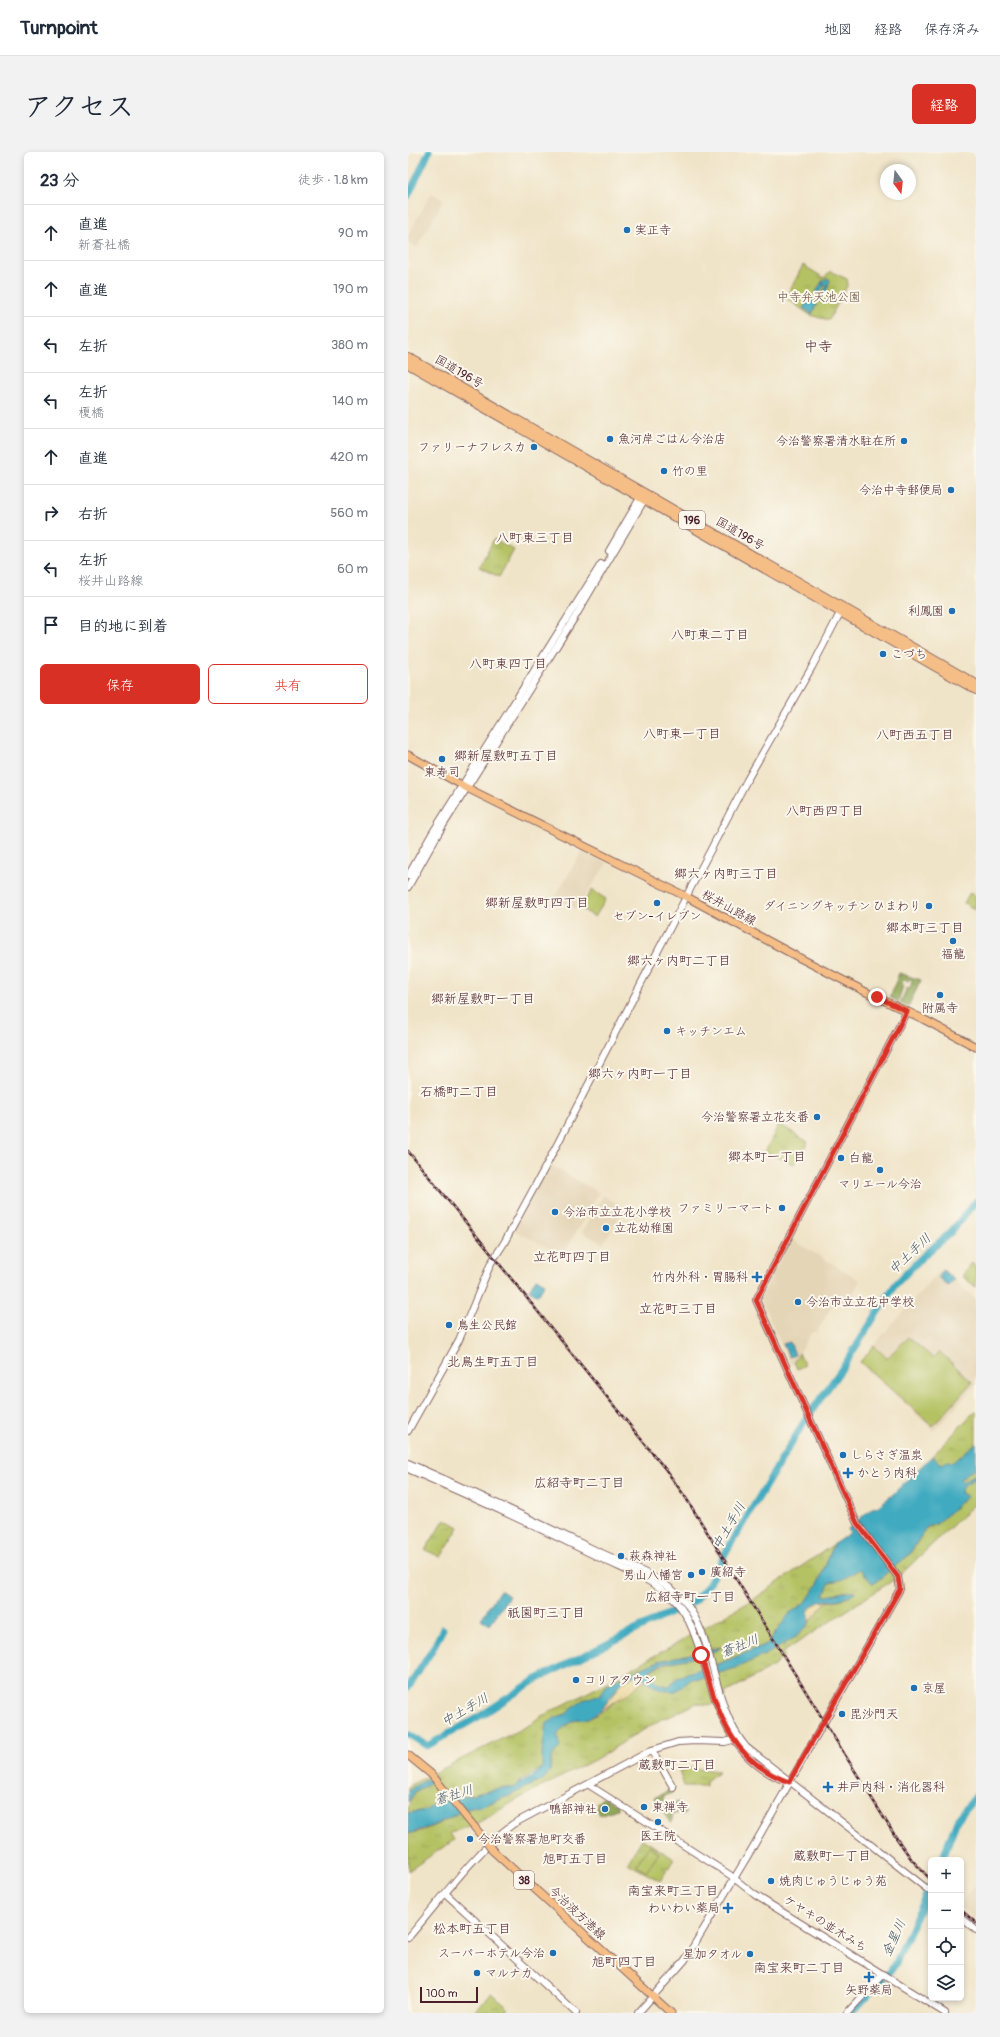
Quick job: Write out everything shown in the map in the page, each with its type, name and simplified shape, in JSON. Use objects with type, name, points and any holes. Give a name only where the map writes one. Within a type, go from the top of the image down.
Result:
[{"type":"highway","name":"国道196号","points":[[408,357],[840,613],[976,690]]},
{"type":"highway","name":"国道196号","points":[[408,364],[976,684]]},
{"type":"main road","name":"桜井山路線","points":[[408,755],[464,787],[687,897],[855,986],[976,1047]]},
{"type":"main road","name":"今治波方港線","points":[[408,1755],[431,1774],[492,1850],[671,2013]]},
{"type":"street","points":[[408,876],[575,617],[644,497]]},
{"type":"street","points":[[408,1431],[459,1340],[491,1263],[504,1243],[548,1162],[747,780],[812,667],[840,613]]},
{"type":"street","points":[[408,887],[464,787]]},
{"type":"street","points":[[638,2013],[685,1960],[734,1879],[900,1589],[898,1577],[857,1523],[756,1300],[907,1011]]},
{"type":"street","points":[[408,1463],[551,1528],[658,1580],[682,1599],[699,1625],[725,1726],[735,1739],[742,1752],[761,1767],[789,1782],[928,1890]]},
{"type":"street","points":[[408,1469],[550,1533],[655,1585],[671,1597],[681,1608],[693,1628],[719,1703]]},
{"type":"street","points":[[408,1938],[498,1835],[513,1824],[590,1785],[652,1750],[678,1742],[725,1742],[735,1739]]},
{"type":"street","points":[[652,1750],[673,1787]]},
{"type":"street","name":"ケヤキの並木みち","points":[[590,1785],[734,1879],[755,1895],[945,2013]]},
{"type":"street","points":[[446,1894],[576,2013]]},
{"type":"street","points":[[964,1920],[976,1930]]},
{"type":"street","points":[[847,2013],[883,1974]]},
{"type":"shaded area","points":[[431,193],[444,199],[417,247],[408,242],[408,236]]},
{"type":"shaded area","points":[[582,851],[607,863],[576,910],[555,897]]},
{"type":"shaded area","name":"今治市立立花小学校","points":[[549,1164],[599,1193],[563,1255],[513,1230]]},
{"type":"shaded area","points":[[603,1195],[619,1205],[614,1213],[619,1216],[603,1244],[582,1232]]},
{"type":"shaded area","name":"今治市立立花中学校","points":[[791,1239],[860,1280],[847,1306],[835,1300],[817,1332],[812,1332],[791,1366],[760,1298]]},
{"type":"shaded area","points":[[942,1268],[976,1300],[976,1385],[934,1431],[859,1362]]},
{"type":"shaded area","points":[[976,1883],[976,1921],[964,1911],[964,1900]]},
{"type":"green space","name":"中寺弁天池公園","points":[[803,265],[824,278],[830,271],[847,279],[848,284],[829,320],[810,315],[786,298]]},
{"type":"green space","points":[[494,539],[514,550],[499,577],[479,567]]},
{"type":"green space","points":[[592,890],[606,899],[595,917],[580,908]]},
{"type":"green space","points":[[970,892],[976,896],[976,910],[964,903]]},
{"type":"green space","points":[[899,973],[921,980],[908,1007],[900,1003],[907,988],[910,989],[912,980],[903,980],[901,985],[903,986],[898,1002],[890,997]]},
{"type":"green space","points":[[779,1124],[808,1142],[794,1164],[765,1152]]},
{"type":"green space","points":[[972,1263],[976,1267],[976,1287],[962,1276]]},
{"type":"green space","points":[[908,1337],[933,1358],[940,1352],[972,1382],[933,1426],[860,1362],[874,1346],[887,1358]]},
{"type":"green space","points":[[799,1353],[805,1365],[797,1369],[794,1362]]},
{"type":"green space","points":[[976,1410],[976,1443],[953,1463],[941,1465],[932,1456]]},
{"type":"green space","points":[[976,1466],[976,1474],[962,1482],[960,1479]]},
{"type":"green space","points":[[976,1477],[976,1503],[898,1577],[782,1653],[784,1656],[774,1666],[725,1693],[726,1697],[716,1704],[705,1705],[697,1703],[671,1716],[663,1718],[596,1759],[518,1799],[478,1823],[450,1833],[454,1840],[408,1871],[408,1834],[431,1827],[467,1809],[480,1807],[518,1792],[534,1782],[550,1771],[554,1749],[560,1730],[574,1721],[579,1719],[587,1719],[596,1715],[639,1684],[647,1680],[655,1687],[667,1691],[676,1691],[691,1677],[708,1676],[736,1668],[767,1654],[796,1637],[804,1630],[826,1602],[841,1599],[855,1592],[824,1596],[829,1582],[841,1580],[860,1569],[873,1584],[909,1555],[927,1527],[938,1523],[966,1496],[961,1492],[962,1486]]},
{"type":"green space","points":[[445,1519],[459,1527],[441,1557],[425,1550]]},
{"type":"green space","points":[[834,1544],[818,1584],[806,1602],[790,1613],[767,1644],[720,1663],[687,1673],[673,1681],[670,1686],[659,1684],[647,1673],[664,1664],[703,1655],[721,1647],[659,1661],[621,1677],[605,1687],[601,1695],[583,1700],[566,1714],[557,1717],[545,1742],[542,1768],[523,1779],[514,1788],[502,1788],[445,1801],[433,1805],[427,1810],[408,1813],[411,1798],[417,1791],[430,1782],[428,1779],[408,1790],[408,1786],[531,1724],[538,1718],[608,1682],[751,1601]]},
{"type":"green space","points":[[691,1768],[719,1771],[706,1781],[706,1786],[684,1786],[679,1771]]},
{"type":"green space","points":[[670,1790],[672,1793],[663,1797],[664,1806],[679,1802],[686,1813],[682,1815],[680,1812],[672,1815],[673,1820],[671,1824],[654,1798]]},
{"type":"green space","points":[[603,1797],[617,1805],[617,1809],[600,1815],[597,1809],[597,1803]]},
{"type":"green space","points":[[642,1839],[674,1859],[660,1881],[627,1863]]},
{"type":"green space","points":[[649,1846],[659,1853],[646,1872],[636,1865]]},
{"type":"green space","points":[[491,1993],[509,2009],[505,2013],[475,2012]]},
{"type":"sand","points":[[820,1601],[826,1602],[809,1623],[808,1610]]},
{"type":"sand","points":[[635,1675],[647,1680],[639,1684],[626,1695],[599,1711],[612,1698],[620,1683]]},
{"type":"water","points":[[827,278],[830,280],[826,294],[823,292],[827,286],[821,282]]},
{"type":"water","points":[[821,283],[825,286],[819,291],[825,295],[822,302],[815,300],[820,299],[815,294]]},
{"type":"water","points":[[809,300],[817,304],[812,314],[803,308]]},
{"type":"water","points":[[943,1270],[954,1280],[948,1286],[938,1277]]},
{"type":"water","points":[[536,1278],[545,1283],[538,1295],[529,1290]]},
{"type":"water","points":[[790,1342],[795,1355],[789,1357],[783,1344]]},
{"type":"water","points":[[976,1443],[976,1467],[960,1479],[963,1482],[976,1474],[976,1477],[962,1487],[961,1493],[967,1496],[938,1523],[927,1527],[909,1555],[873,1584],[860,1569],[841,1580],[830,1582],[824,1596],[847,1591],[856,1591],[847,1597],[818,1602],[808,1610],[809,1623],[796,1637],[767,1654],[736,1668],[703,1678],[692,1679],[676,1691],[661,1690],[638,1676],[628,1678],[622,1682],[607,1703],[594,1715],[586,1719],[575,1720],[569,1723],[561,1731],[557,1736],[560,1747],[551,1759],[550,1771],[543,1780],[506,1797],[480,1807],[469,1808],[435,1825],[408,1834],[408,1813],[427,1810],[433,1805],[445,1801],[502,1788],[514,1788],[535,1774],[542,1768],[542,1752],[546,1724],[557,1717],[566,1714],[583,1700],[601,1695],[605,1687],[621,1677],[659,1661],[722,1647],[713,1652],[692,1658],[663,1663],[647,1672],[660,1685],[670,1686],[673,1681],[687,1673],[719,1664],[767,1644],[790,1613],[806,1602],[818,1584],[834,1544],[850,1533],[848,1529],[872,1508],[877,1507],[891,1496],[932,1456],[941,1464],[947,1461],[953,1462]]},
{"type":"water","points":[[500,1590],[509,1596],[490,1625],[481,1619]]},
{"type":"water","points":[[429,1778],[431,1782],[415,1792],[408,1802],[408,1790]]},
{"type":"waterway","points":[[408,196],[429,152]]},
{"type":"waterway","name":"中土手川","points":[[408,1734],[427,1746],[482,1715],[535,1680],[694,1601],[709,1584],[726,1552],[804,1422],[843,1367],[895,1285],[921,1258],[950,1233],[976,1201]]},
{"type":"waterway","points":[[408,1688],[431,1652],[443,1629]]},
{"type":"waterway","name":"金星川","points":[[943,1857],[957,1820],[976,1796]]},
{"type":"waterway","name":"金星川","points":[[852,2013],[895,1965],[928,1891]]},
{"type":"railway","points":[[408,1151],[666,1470],[686,1498],[897,1839],[912,1860],[928,1877]]},
{"type":"railway","points":[[964,1913],[976,1923]]},
{"type":"place","name":"実正寺","points":[[627,230]]},
{"type":"place","name":"魚河岸ごはん今治店","points":[[610,439]]},
{"type":"place","name":"今治警察署清水駐在所","points":[[904,441]]},
{"type":"place","name":"ファリーナフレスカ","points":[[534,447]]},
{"type":"place","name":"竹の里","points":[[664,471]]},
{"type":"place","name":"今治中寺郵便局","points":[[951,490]]},
{"type":"place","name":"利鳳園","points":[[952,611]]},
{"type":"place","name":"こづち","points":[[883,654]]},
{"type":"place","name":"東寿司","points":[[442,759]]},
{"type":"place","name":"セブン-イレブン","points":[[657,903]]},
{"type":"place","name":"ダイニングキッチン ひまわり","points":[[929,906]]},
{"type":"place","name":"福龍","points":[[953,941]]},
{"type":"place","name":"附属寺","points":[[940,995]]},
{"type":"place","name":"キッチンエム","points":[[667,1031]]},
{"type":"place","name":"今治警察署立花交番","points":[[817,1117]]},
{"type":"place","name":"白龍","points":[[841,1158]]},
{"type":"place","name":"マリエール今治","points":[[880,1170]]},
{"type":"place","name":"ファミリーマート","points":[[782,1208]]},
{"type":"place","name":"今治市立立花小学校","points":[[555,1212]]},
{"type":"place","name":"立花幼稚園","points":[[606,1228]]},
{"type":"place","name":"竹内外科・胃腸科","points":[[757,1277]]},
{"type":"place","name":"今治市立立花中学校","points":[[798,1302]]},
{"type":"place","name":"鳥生公民館","points":[[449,1325]]},
{"type":"place","name":"しらさぎ温泉","points":[[843,1455]]},
{"type":"place","name":"かとう内科","points":[[848,1473]]},
{"type":"place","name":"萩森神社","points":[[621,1556]]},
{"type":"place","name":"廣紹寺","points":[[702,1572]]},
{"type":"place","name":"男山八幡宮","points":[[691,1575]]},
{"type":"place","name":"コリアタウン","points":[[576,1680]]},
{"type":"place","name":"京屋","points":[[914,1688]]},
{"type":"place","name":"毘沙門天","points":[[842,1714]]},
{"type":"place","name":"井戸内科・消化器科","points":[[828,1787]]},
{"type":"place","name":"東禅寺","points":[[644,1807]]},
{"type":"place","name":"鴨部神社","points":[[605,1809]]},
{"type":"place","name":"医王院","points":[[658,1822]]},
{"type":"place","name":"今治警察署旭町交番","points":[[470,1839]]},
{"type":"place","name":"焼肉じゅうじゅう苑","points":[[771,1881]]},
{"type":"place","name":"わいわい薬局","points":[[728,1908]]},
{"type":"place","name":"スーパーホテル今治","points":[[553,1953]]},
{"type":"place","name":"星加タオル","points":[[750,1954]]},
{"type":"place","name":"マルナカ","points":[[477,1973]]},
{"type":"place","name":"矢野薬局","points":[[869,1977]]},
{"type":"district","name":"中寺","points":[[818,346]]},
{"type":"district","name":"八町東三丁目","points":[[535,538]]},
{"type":"district","name":"八町東二丁目","points":[[710,635]]},
{"type":"district","name":"八町東四丁目","points":[[508,664]]},
{"type":"district","name":"八町東一丁目","points":[[682,734]]},
{"type":"district","name":"八町西五丁目","points":[[915,735]]},
{"type":"district","name":"郷新屋敷町五丁目","points":[[506,756]]},
{"type":"district","name":"八町西四丁目","points":[[825,811]]},
{"type":"district","name":"郷六ヶ内町三丁目","points":[[726,874]]},
{"type":"district","name":"郷新屋敷町四丁目","points":[[537,903]]},
{"type":"district","name":"郷本町三丁目","points":[[925,928]]},
{"type":"district","name":"郷六ヶ内町二丁目","points":[[679,961]]},
{"type":"district","name":"郷新屋敷町一丁目","points":[[483,999]]},
{"type":"district","name":"郷六ヶ内町一丁目","points":[[640,1074]]},
{"type":"district","name":"石橋町二丁目","points":[[459,1092]]},
{"type":"district","name":"郷本町一丁目","points":[[767,1157]]},
{"type":"district","name":"立花町四丁目","points":[[572,1257]]},
{"type":"district","name":"立花町三丁目","points":[[678,1309]]},
{"type":"district","name":"北鳥生町五丁目","points":[[493,1362]]},
{"type":"district","name":"広紹寺町二丁目","points":[[579,1483]]},
{"type":"district","name":"広紹寺町一丁目","points":[[690,1597]]},
{"type":"district","name":"祇園町三丁目","points":[[546,1613]]},
{"type":"district","name":"蔵敷町二丁目","points":[[677,1765]]},
{"type":"district","name":"蔵敷町一丁目","points":[[832,1856]]},
{"type":"district","name":"旭町五丁目","points":[[575,1859]]},
{"type":"district","name":"南宝来町三丁目","points":[[673,1891]]},
{"type":"district","name":"松本町五丁目","points":[[472,1929]]},
{"type":"district","name":"旭町四丁目","points":[[624,1962]]},
{"type":"district","name":"南宝来町二丁目","points":[[799,1968]]},
{"type":"route","points":[[701,1655],[721,1717],[733,1740],[742,1752],[761,1767],[789,1782],[900,1589],[898,1577],[857,1523],[756,1300],[850,1124],[907,1011],[877,997]]},
{"type":"water label","name":"蒼社川","points":[[740,1646]]},
{"type":"water label","name":"蒼社川","points":[[454,1795]]}]
